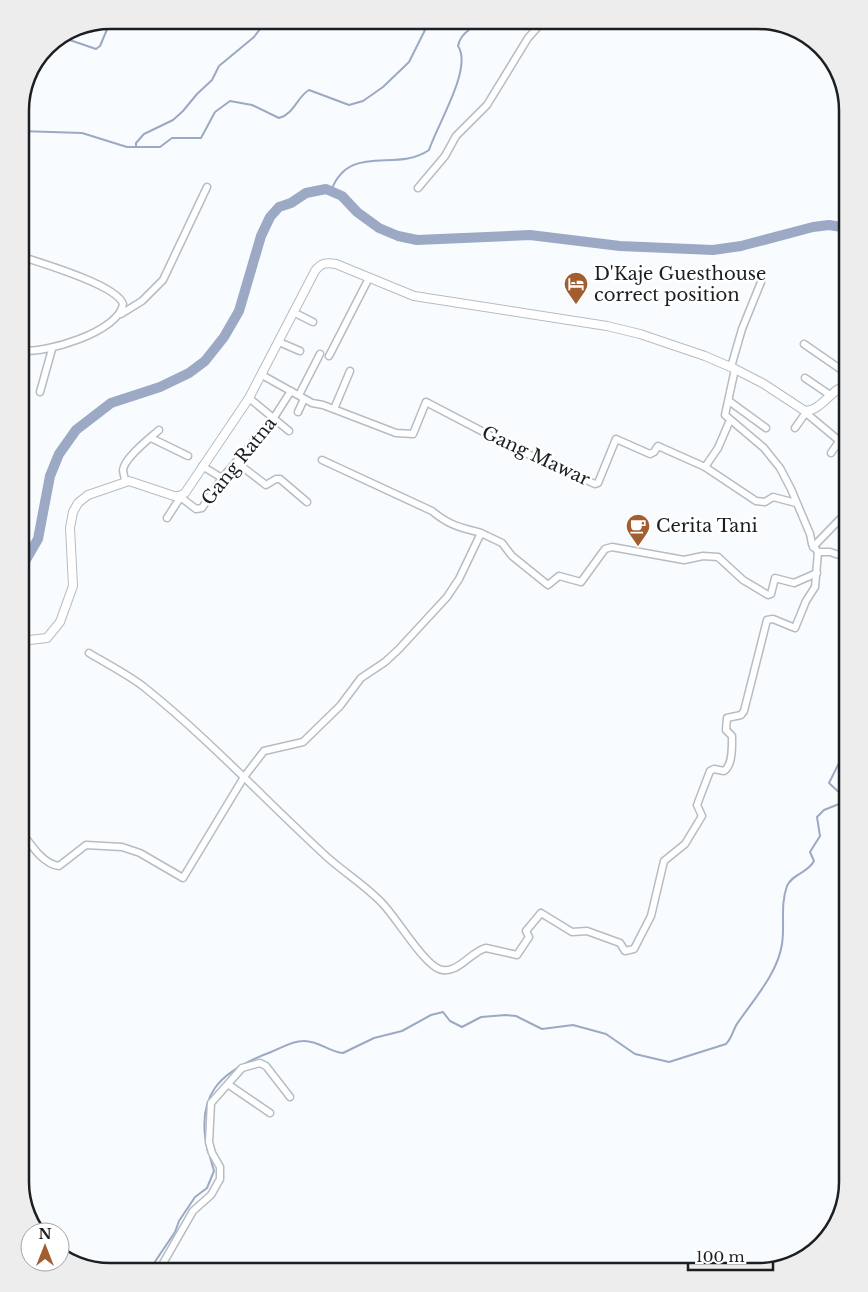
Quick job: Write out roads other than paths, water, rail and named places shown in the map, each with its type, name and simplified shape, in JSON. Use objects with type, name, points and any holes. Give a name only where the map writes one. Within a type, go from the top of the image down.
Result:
[{"type":"street","points":[[418,188],[445,156],[456,136],[487,105],[528,38],[536,29]]},
{"type":"street","points":[[29,350],[52,349],[96,330],[142,301],[164,280],[207,187]]},
{"type":"street","points":[[29,260],[112,292],[122,300],[121,314]]},
{"type":"street","points":[[167,518],[249,398],[315,271],[326,262],[336,264],[414,296],[616,327],[705,356],[733,368],[807,412],[839,439]]},
{"type":"street","points":[[329,356],[369,278]]},
{"type":"street","points":[[89,652],[143,686],[244,777],[328,858],[382,903],[416,948],[438,969],[444,970],[466,962],[481,949],[486,948],[517,955],[529,938],[526,931],[541,913],[572,932],[587,931],[620,942],[625,951],[630,952],[634,949],[650,916],[664,861],[685,844],[702,816],[697,805],[710,771],[714,769],[724,771],[727,769],[732,754],[732,736],[726,730],[727,718],[741,715],[744,711],[767,620],[773,618],[792,628],[797,626],[806,601],[815,587],[817,573],[816,550],[785,476],[769,454],[730,420],[725,413],[729,401],[733,368],[742,329],[761,282]]},
{"type":"street","points":[[293,312],[313,322]]},
{"type":"street","points":[[279,342],[300,351]]},
{"type":"street","points":[[804,344],[839,366]]},
{"type":"street","points":[[40,392],[52,349]]},
{"type":"street","points":[[298,412],[302,397],[320,354]]},
{"type":"street","points":[[334,409],[350,371]]},
{"type":"street","name":"Gang Mawar","points":[[262,375],[302,397],[396,433],[413,434],[426,402],[451,413],[512,447],[595,484],[598,483],[616,439],[650,454],[657,447],[661,447],[704,467],[756,501],[764,502],[773,497],[796,503]]},
{"type":"street","points":[[805,378],[830,395]]},
{"type":"street","points":[[795,428],[807,412],[813,410],[839,389]]},
{"type":"street","name":"Gang Ratna","points":[[180,497],[199,510],[222,478],[273,419],[291,392]]},
{"type":"street","points":[[249,398],[289,431]]},
{"type":"street","points":[[729,401],[766,428]]},
{"type":"street","points":[[704,467],[716,452],[730,420]]},
{"type":"street","points":[[126,482],[123,470],[125,465],[159,430]]},
{"type":"street","points":[[151,438],[188,456]]},
{"type":"street","points":[[831,453],[839,441]]},
{"type":"street","points":[[322,460],[432,511],[457,528],[481,533],[502,543],[512,556],[548,586],[559,576],[581,582],[605,549],[612,547],[684,560],[704,556],[718,557],[743,580],[768,594],[771,594],[775,578],[794,583],[817,573]]},
{"type":"street","points":[[236,462],[266,485],[276,479],[280,479],[307,502]]},
{"type":"street","points":[[202,466],[222,478]]},
{"type":"street","points":[[29,640],[49,637],[56,629],[64,612],[73,586],[70,528],[76,506],[88,495],[126,482],[137,483],[180,497]]},
{"type":"street","points":[[816,550],[839,521]]},
{"type":"street","points":[[29,842],[37,853],[56,866],[59,866],[86,845],[122,847],[140,853],[183,878],[244,777],[265,750],[303,742],[340,706],[361,678],[385,662],[399,649],[447,597],[459,579],[481,533]]},
{"type":"street","points":[[816,550],[839,555]]},
{"type":"street","points":[[163,1263],[193,1211],[210,1195],[220,1179],[220,1167],[210,1148],[210,1108],[213,1101],[242,1068],[260,1063],[266,1066],[290,1096]]},
{"type":"street","points":[[229,1085],[270,1113]]},
{"type":"waterway","points":[[69,40],[96,49],[100,46],[107,29]]},
{"type":"waterway","points":[[136,147],[136,143],[144,134],[173,120],[183,111],[212,80],[219,66],[254,37],[260,29]]},
{"type":"waterway","points":[[29,131],[82,133],[127,147],[160,147],[172,138],[201,138],[215,112],[230,101],[252,105],[279,118],[288,113],[309,90],[349,105],[363,101],[383,87],[409,62],[425,29]]},
{"type":"waterway","points":[[331,191],[339,176],[349,167],[374,161],[402,159],[416,156],[429,150],[458,82],[461,68],[461,56],[458,46],[464,34],[470,29]]},
{"type":"waterway","points":[[29,554],[38,539],[50,476],[59,454],[76,430],[111,403],[160,387],[189,373],[205,361],[224,337],[239,311],[261,236],[270,217],[279,207],[291,203],[306,193],[326,189],[342,196],[357,212],[379,228],[398,236],[417,240],[530,235],[620,246],[713,250],[741,246],[813,227],[829,225],[839,227]]},
{"type":"waterway","points":[[839,763],[829,783],[839,792]]},
{"type":"waterway","points":[[208,1152],[205,1115],[208,1100],[215,1088],[225,1077],[253,1059],[295,1042],[314,1042],[333,1051],[343,1053],[374,1038],[402,1031],[431,1015],[443,1012],[450,1021],[462,1027],[481,1017],[506,1015],[516,1016],[542,1029],[573,1025],[606,1034],[635,1054],[669,1062],[726,1044],[776,965],[782,944],[785,893],[789,882],[808,868],[814,861],[810,852],[820,836],[817,817],[824,810],[839,804]]},
{"type":"waterway","points":[[154,1263],[195,1197],[207,1188],[214,1171],[210,1157]]},
{"type":"place","name":"D'Kaje Guesthouse correct position","points":[[576,305]]},
{"type":"place","name":"Cerita Tani","points":[[638,547]]}]
